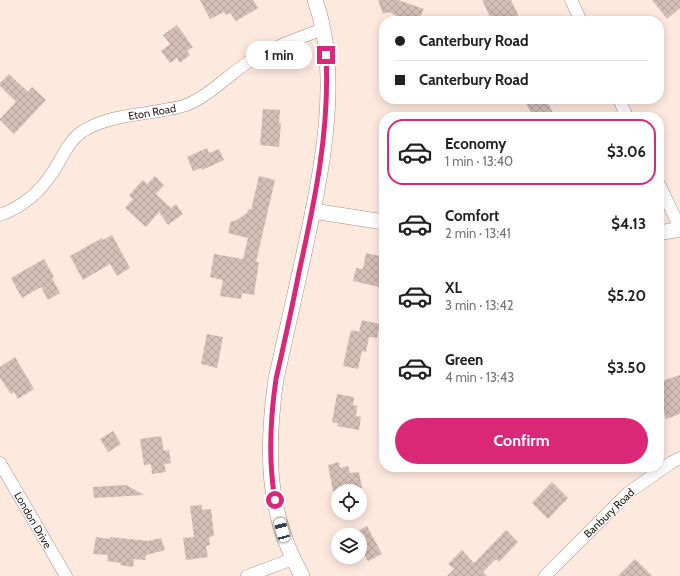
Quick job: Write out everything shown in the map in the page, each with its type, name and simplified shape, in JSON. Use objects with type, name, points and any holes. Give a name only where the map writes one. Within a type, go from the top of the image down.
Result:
[{"type":"street","points":[[302,576],[293,559],[282,530],[275,500],[271,477],[270,431],[276,379],[313,211],[326,120],[328,82],[326,55],[323,29],[315,0]]},
{"type":"street","points":[[571,0],[579,16]]},
{"type":"street","name":"Eton Road","points":[[0,215],[25,203],[38,191],[52,173],[73,140],[82,131],[96,124],[115,118],[185,106],[198,100],[252,59],[272,49],[323,29]]},
{"type":"street","points":[[664,194],[680,228],[664,232]]},
{"type":"street","points":[[313,211],[379,221]]},
{"type":"street","name":"Banbury Road","points":[[664,468],[680,458]]},
{"type":"street","name":"London Drive","points":[[0,463],[66,576]]},
{"type":"street","name":"Banbury Road","points":[[545,576],[628,493],[658,472]]},
{"type":"street","points":[[247,576],[293,559]]},
{"type":"building","points":[[200,0],[253,0],[258,8],[236,21],[230,13],[226,15],[224,12],[210,19]]},
{"type":"building","points":[[378,0],[398,0],[424,9],[420,16],[397,16],[389,12],[383,14]]},
{"type":"building","points":[[482,0],[511,0],[519,16],[490,16]]},
{"type":"building","points":[[652,0],[680,0],[680,8],[667,19]]},
{"type":"building","points":[[177,25],[193,47],[187,51],[190,55],[180,63],[177,58],[170,63],[161,51],[170,44],[163,35]]},
{"type":"building","points":[[9,74],[28,92],[32,87],[46,100],[14,134],[0,120],[16,102],[0,86],[0,83]]},
{"type":"building","points":[[526,104],[548,104],[552,112],[530,112]]},
{"type":"building","points":[[263,109],[280,110],[279,123],[281,123],[279,147],[260,145]]},
{"type":"building","points":[[207,148],[209,153],[219,149],[224,160],[202,170],[201,168],[193,171],[187,157]]},
{"type":"building","points":[[155,176],[164,185],[156,194],[171,208],[176,204],[183,214],[168,225],[159,212],[146,227],[125,208],[133,199],[129,195],[143,180],[147,184]]},
{"type":"building","points":[[259,176],[275,180],[256,262],[259,262],[254,295],[242,293],[241,299],[220,296],[223,280],[210,277],[214,254],[243,259],[248,238],[228,233],[231,221],[235,221],[247,213],[248,209],[251,210]]},
{"type":"building","points":[[112,235],[130,268],[117,276],[110,264],[83,280],[70,256],[102,238],[103,240]]},
{"type":"building","points":[[366,253],[379,256],[379,287],[353,281],[356,268],[363,269]]},
{"type":"building","points":[[44,259],[54,277],[52,278],[60,293],[48,300],[41,287],[22,298],[11,278]]},
{"type":"building","points":[[362,320],[379,324],[377,338],[369,337],[366,352],[362,351],[358,369],[343,366],[351,330],[359,332]]},
{"type":"building","points":[[207,334],[223,337],[217,368],[201,364]]},
{"type":"building","points":[[15,357],[34,389],[18,399],[14,392],[11,394],[0,378],[0,367]]},
{"type":"building","points":[[680,375],[680,414],[666,419],[664,412],[664,380]]},
{"type":"building","points":[[337,394],[354,397],[353,405],[357,406],[356,416],[361,417],[359,430],[337,426],[338,423],[332,422]]},
{"type":"building","points":[[113,431],[121,444],[108,452],[100,439]]},
{"type":"building","points":[[161,436],[164,451],[169,450],[171,463],[164,464],[166,472],[152,474],[151,464],[144,465],[140,439]]},
{"type":"building","points":[[339,462],[340,468],[348,466],[350,473],[359,472],[361,484],[332,484],[328,465]]},
{"type":"building","points":[[552,482],[568,498],[548,519],[532,503]]},
{"type":"building","points":[[126,485],[144,495],[94,498],[93,487]]},
{"type":"building","points":[[202,505],[202,510],[211,509],[214,536],[209,537],[210,545],[206,546],[208,557],[186,560],[183,538],[194,537],[190,506]]},
{"type":"building","points":[[367,526],[382,554],[368,561],[367,528],[364,528]]},
{"type":"building","points":[[506,530],[518,542],[499,562],[496,559],[483,572],[487,576],[447,576],[454,569],[448,564],[462,550],[474,563]]},
{"type":"building","points":[[96,537],[148,541],[161,538],[165,550],[146,555],[145,560],[134,559],[133,567],[120,565],[121,563],[107,561],[108,555],[93,554]]},
{"type":"building","points":[[635,559],[652,576],[618,576]]},
{"type":"route","points":[[275,500],[271,477],[270,456],[272,408],[276,379],[313,211],[321,160],[326,120],[328,82],[326,55]]}]
